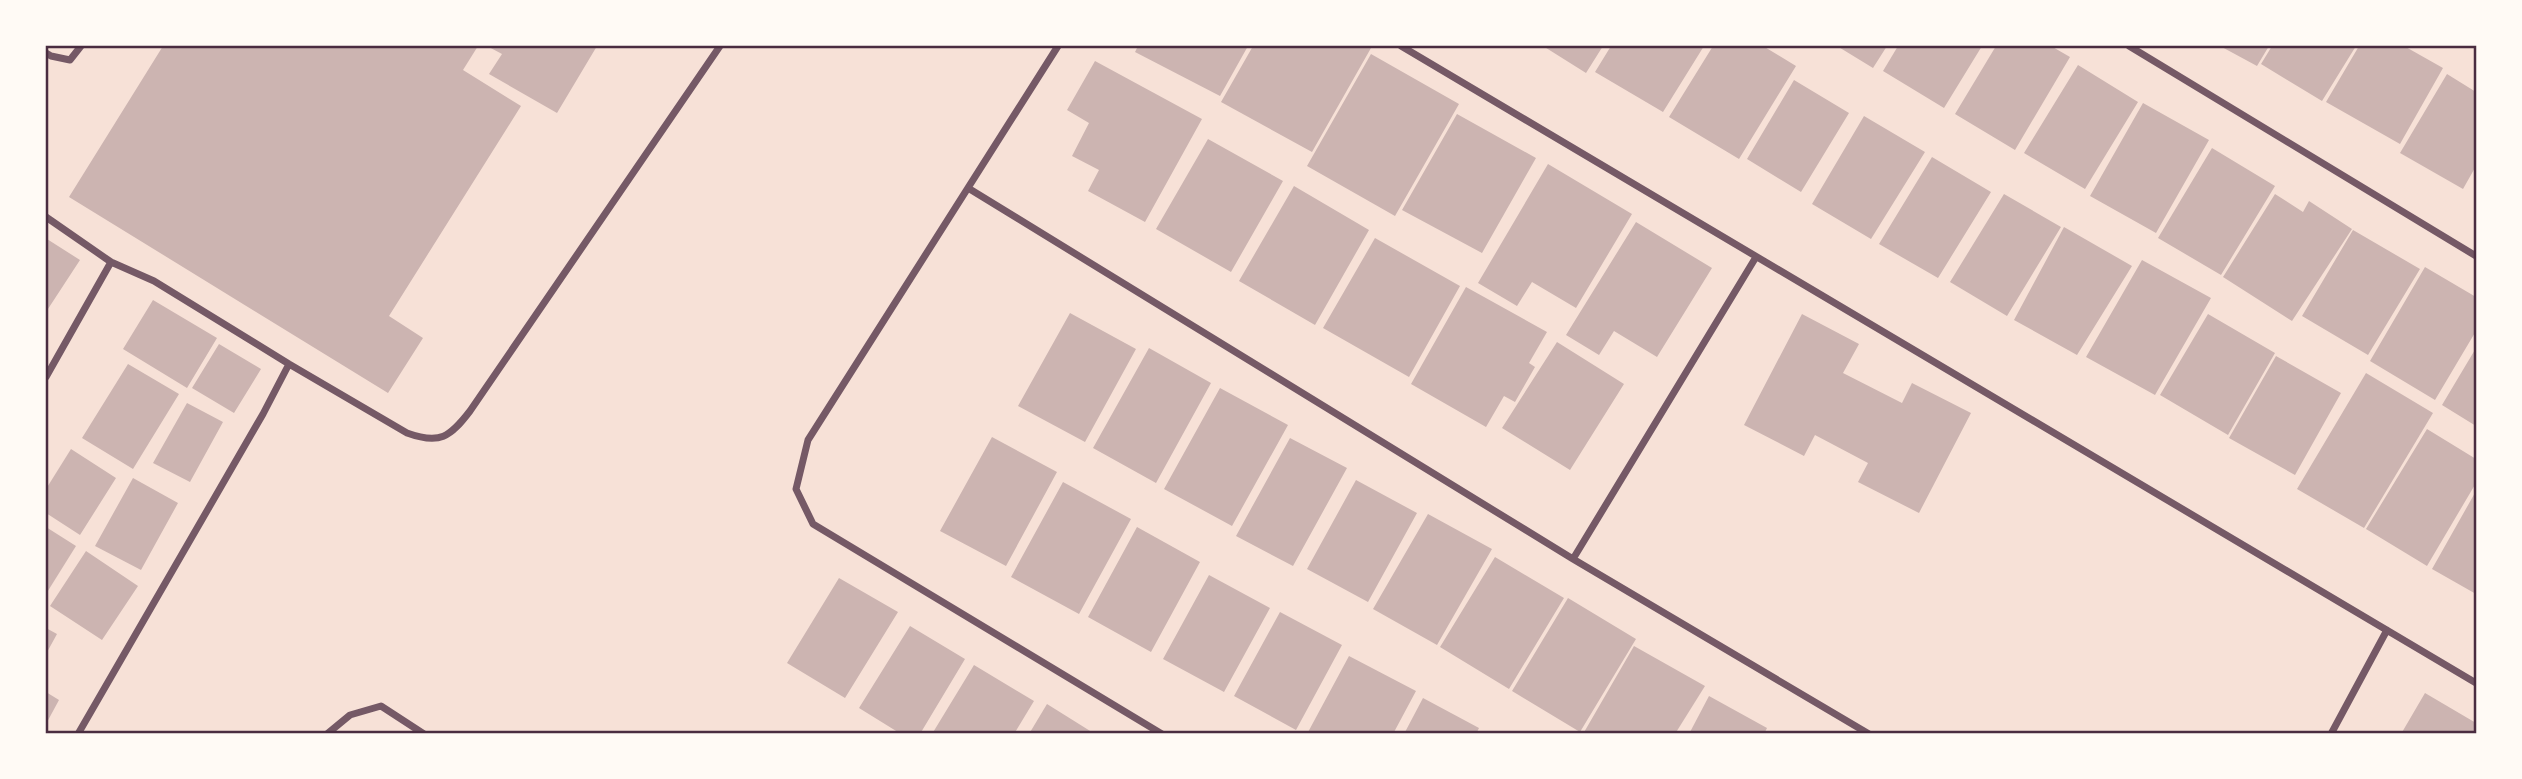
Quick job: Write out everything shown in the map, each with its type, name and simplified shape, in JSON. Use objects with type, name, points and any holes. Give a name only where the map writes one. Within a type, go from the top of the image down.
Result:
[{"type":"street","points":[[46,52],[51,56],[70,60],[80,46]]},
{"type":"street","points":[[46,217],[111,262],[154,281],[407,433],[425,440],[439,440],[457,428],[470,411],[720,46]]},
{"type":"street","points":[[1058,46],[808,440],[796,489],[813,524],[1162,733]]},
{"type":"street","points":[[1401,46],[2476,683]]},
{"type":"street","points":[[2129,46],[2476,256]]},
{"type":"street","points":[[968,188],[1573,559],[1869,733]]},
{"type":"street","points":[[1573,559],[1756,257]]},
{"type":"street","points":[[46,377],[111,262]]},
{"type":"street","points":[[78,733],[263,414],[289,364]]},
{"type":"street","points":[[2331,733],[2387,630]]},
{"type":"street","points":[[327,733],[351,715],[381,706],[424,733]]},
{"type":"building","points":[[163,46],[478,46],[463,70],[521,106],[389,316],[423,338],[388,393],[69,197]]},
{"type":"building","points":[[487,46],[597,46],[557,113],[489,74],[502,54]]},
{"type":"building","points":[[1138,46],[1248,46],[1220,96],[1135,52]]},
{"type":"building","points":[[1253,46],[1371,48],[1312,152],[1221,102]]},
{"type":"building","points":[[1543,46],[1603,46],[1586,73]]},
{"type":"building","points":[[1611,46],[1704,46],[1663,112],[1595,72]]},
{"type":"building","points":[[1713,46],[1763,46],[1796,66],[1739,159],[1669,117]]},
{"type":"building","points":[[1837,46],[1887,46],[1873,68]]},
{"type":"building","points":[[1898,46],[1982,46],[1944,108],[1883,71]]},
{"type":"building","points":[[1996,46],[2051,46],[2070,57],[2015,150],[1955,114]]},
{"type":"building","points":[[2220,46],[2269,46],[2257,66]]},
{"type":"building","points":[[2272,46],[2356,46],[2322,101],[2261,64]]},
{"type":"building","points":[[2359,46],[2404,46],[2443,68],[2400,144],[2326,102]]},
{"type":"building","points":[[1371,54],[1459,104],[1395,216],[1307,166]]},
{"type":"building","points":[[1095,61],[1202,119],[1145,222],[1088,191],[1099,170],[1072,156],[1089,123],[1067,110]]},
{"type":"building","points":[[2078,65],[2138,102],[2085,189],[2024,153]]},
{"type":"building","points":[[2447,74],[2476,92],[2476,166],[2463,189],[2400,153]]},
{"type":"building","points":[[1794,80],[1849,113],[1801,192],[1747,159]]},
{"type":"building","points":[[2143,103],[2209,140],[2156,233],[2090,196]]},
{"type":"building","points":[[1457,114],[1536,158],[1482,253],[1402,210]]},
{"type":"building","points":[[1864,116],[1925,152],[1871,239],[1812,204]]},
{"type":"building","points":[[1208,139],[1283,181],[1231,272],[1156,229]]},
{"type":"building","points":[[2212,148],[2275,186],[2221,275],[2158,238]]},
{"type":"building","points":[[1932,157],[1991,192],[1938,278],[1879,244]]},
{"type":"building","points":[[1548,164],[1632,214],[1576,308],[1532,282],[1517,306],[1478,283]]},
{"type":"building","points":[[1294,186],[1369,230],[1315,325],[1239,281]]},
{"type":"building","points":[[2004,194],[2061,227],[2007,316],[1950,282]]},
{"type":"building","points":[[2275,194],[2303,212],[2309,201],[2352,229],[2292,321],[2223,277]]},
{"type":"building","points":[[1636,222],[1712,268],[1657,357],[1614,331],[1599,355],[1566,335]]},
{"type":"building","points":[[2064,227],[2132,266],[2077,355],[2014,320]]},
{"type":"building","points":[[2353,230],[2420,269],[2368,355],[2302,316]]},
{"type":"building","points":[[1375,238],[1460,286],[1409,377],[1323,328]]},
{"type":"building","points":[[46,240],[80,260],[46,312]]},
{"type":"building","points":[[2142,260],[2211,298],[2155,395],[2086,357]]},
{"type":"building","points":[[2425,267],[2476,297],[2476,331],[2435,400],[2370,361]]},
{"type":"building","points":[[1466,287],[1547,332],[1529,363],[1535,367],[1515,402],[1504,396],[1486,427],[1411,384]]},
{"type":"building","points":[[153,300],[217,338],[187,388],[123,349]]},
{"type":"building","points":[[1070,313],[1136,349],[1085,442],[1018,406]]},
{"type":"building","points":[[1802,314],[1859,344],[1843,373],[1902,403],[1912,383],[1971,413],[1919,513],[1858,482],[1868,463],[1815,435],[1804,456],[1744,425]]},
{"type":"building","points":[[2208,314],[2275,353],[2228,435],[2160,395]]},
{"type":"building","points":[[1557,342],[1624,384],[1570,470],[1502,428]]},
{"type":"building","points":[[219,344],[261,369],[234,413],[192,388]]},
{"type":"building","points":[[1149,348],[1211,383],[1156,483],[1093,448]]},
{"type":"building","points":[[2476,348],[2476,426],[2442,405]]},
{"type":"building","points":[[2276,356],[2341,393],[2295,475],[2229,438]]},
{"type":"building","points":[[128,364],[179,394],[133,469],[82,438]]},
{"type":"building","points":[[2366,373],[2433,413],[2364,528],[2297,489]]},
{"type":"building","points":[[1220,388],[1288,425],[1232,526],[1164,489]]},
{"type":"building","points":[[187,403],[223,422],[190,482],[153,463]]},
{"type":"building","points":[[2427,429],[2476,459],[2476,483],[2427,566],[2366,529]]},
{"type":"building","points":[[992,437],[1057,472],[1006,566],[940,531]]},
{"type":"building","points":[[1290,438],[1347,468],[1293,566],[1236,536]]},
{"type":"building","points":[[71,449],[116,478],[80,535],[46,513],[46,489]]},
{"type":"building","points":[[133,478],[178,503],[141,570],[95,546]]},
{"type":"building","points":[[1356,480],[1417,513],[1368,602],[1307,569]]},
{"type":"building","points":[[1063,482],[1131,519],[1079,614],[1011,577]]},
{"type":"building","points":[[2476,491],[2476,594],[2432,569]]},
{"type":"building","points":[[1428,514],[1492,549],[1437,645],[1373,609]]},
{"type":"building","points":[[46,527],[76,546],[46,594]]},
{"type":"building","points":[[1137,527],[1200,562],[1151,652],[1088,617]]},
{"type":"building","points":[[86,551],[138,586],[102,640],[50,606]]},
{"type":"building","points":[[1495,557],[1564,598],[1509,689],[1440,647]]},
{"type":"building","points":[[1209,575],[1270,608],[1224,692],[1163,659]]},
{"type":"building","points":[[839,578],[898,612],[845,698],[787,663]]},
{"type":"building","points":[[1568,598],[1636,639],[1580,732],[1512,691]]},
{"type":"building","points":[[1280,612],[1342,645],[1296,730],[1234,696]]},
{"type":"building","points":[[910,626],[965,659],[920,734],[901,734],[859,708]]},
{"type":"building","points":[[46,628],[57,634],[46,654]]},
{"type":"building","points":[[1634,646],[1705,686],[1675,734],[1583,734]]},
{"type":"building","points":[[1349,656],[1416,691],[1393,734],[1307,734]]},
{"type":"building","points":[[974,665],[1034,701],[1014,734],[932,734]]},
{"type":"building","points":[[46,692],[59,700],[46,724]]},
{"type":"building","points":[[2425,693],[2476,723],[2476,734],[2401,734]]},
{"type":"building","points":[[1709,696],[1767,728],[1764,734],[1689,734]]},
{"type":"building","points":[[1423,698],[1479,728],[1476,734],[1404,734]]},
{"type":"building","points":[[1047,704],[1095,734],[1029,734]]}]
